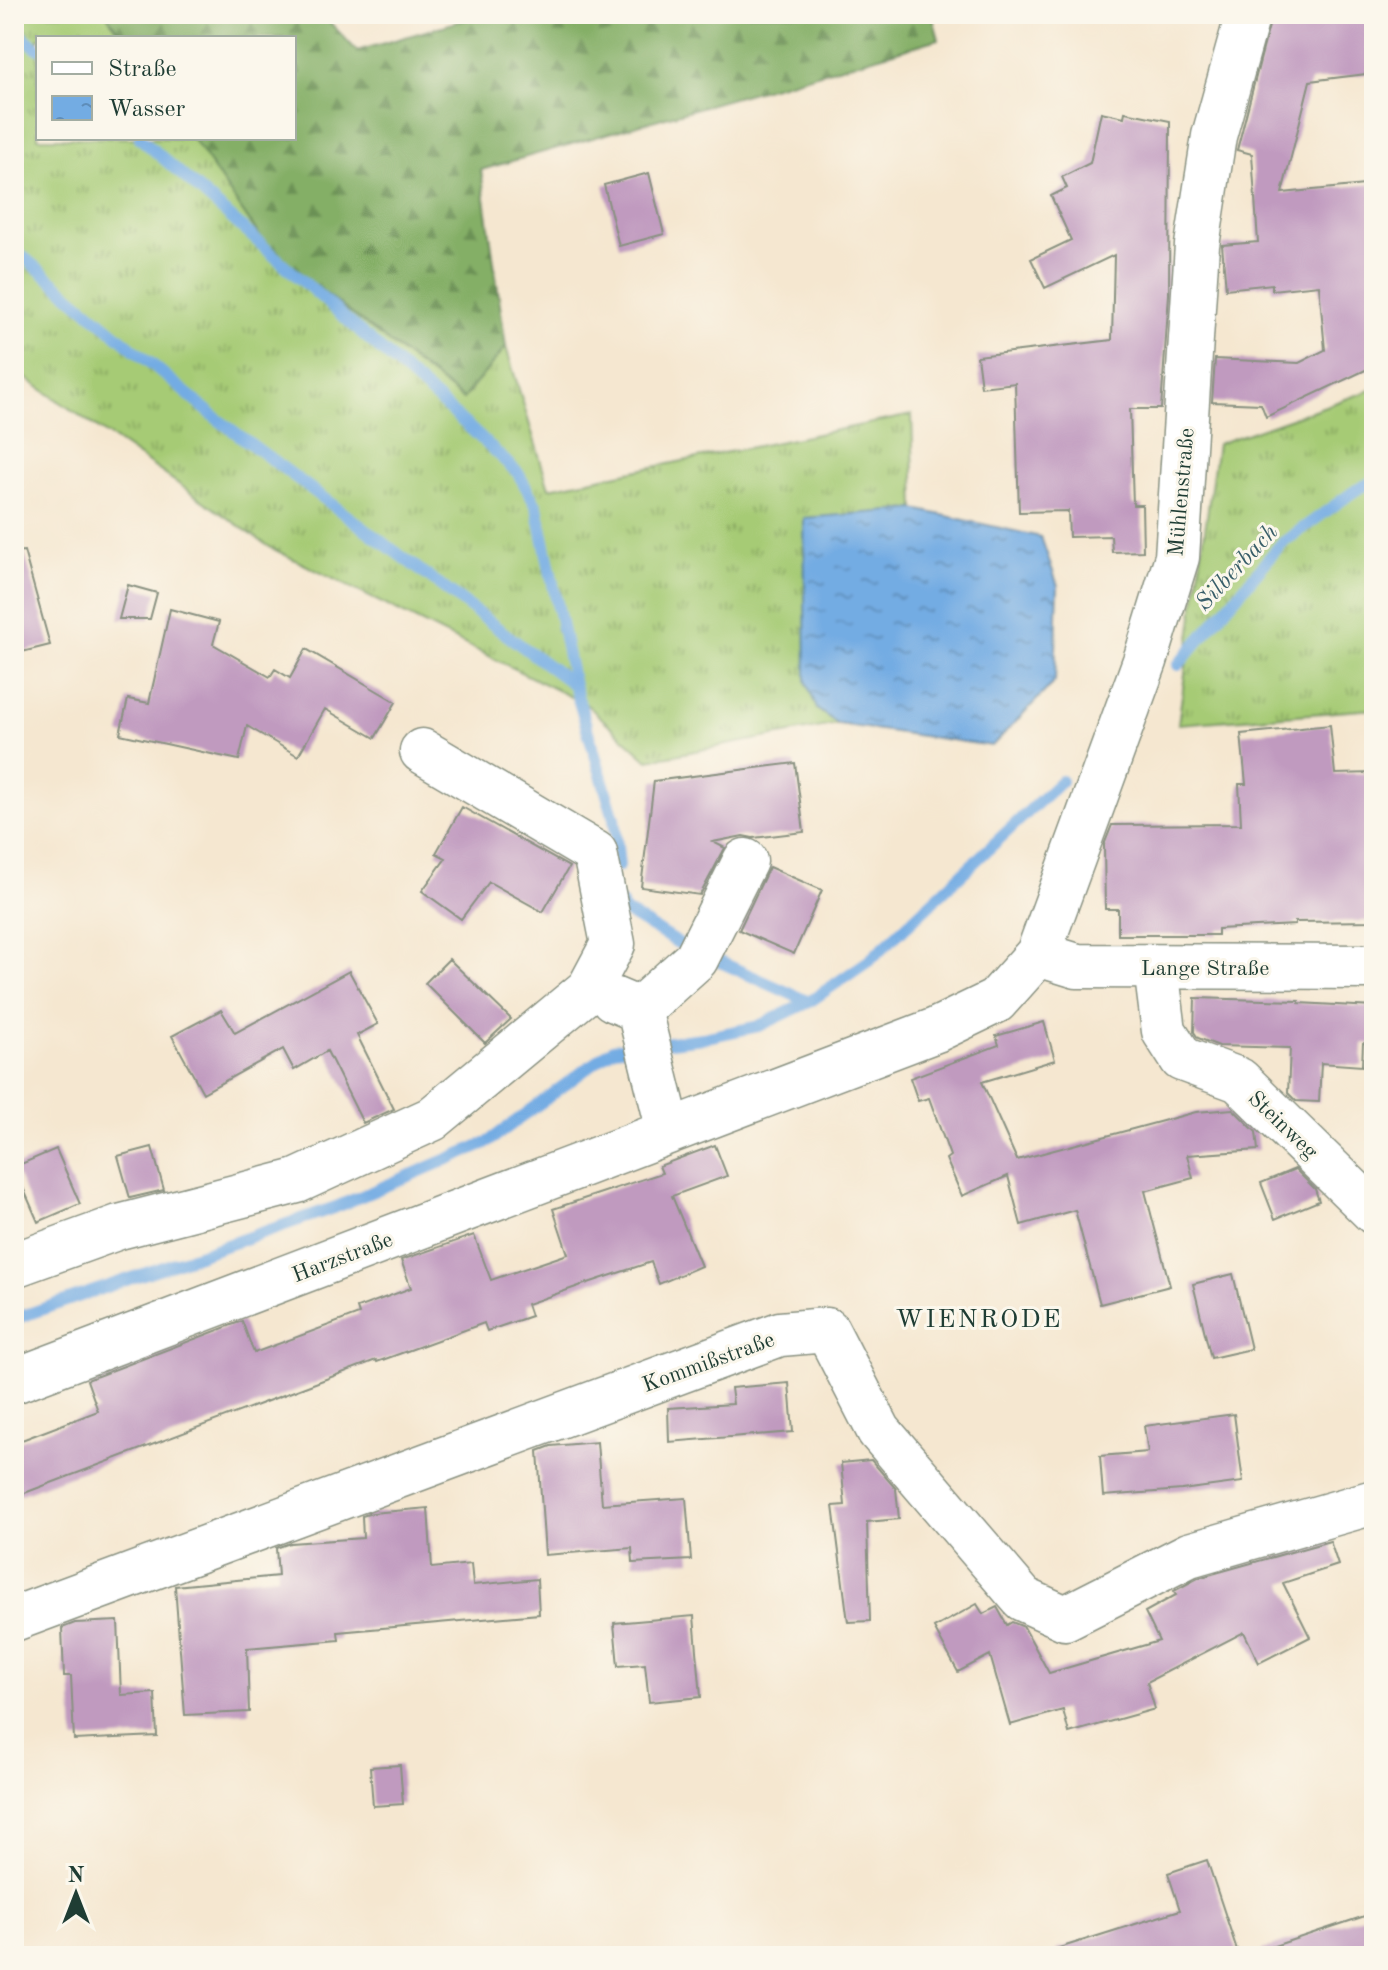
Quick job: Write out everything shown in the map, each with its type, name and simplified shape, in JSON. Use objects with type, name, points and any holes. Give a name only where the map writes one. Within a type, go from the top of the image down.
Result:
[{"type":"street","name":"Mühlenstraße","points":[[1038,954],[1145,661],[1177,557],[1197,245],[1214,136],[1248,14]]},
{"type":"street","points":[[14,1265],[119,1227],[297,1181],[432,1119],[589,989],[613,944],[595,853],[422,751]]},
{"type":"street","points":[[640,1016],[701,949],[745,861]]},
{"type":"street","name":"Lange Straße","points":[[1038,954],[1077,966],[1374,967]]},
{"type":"street","name":"Harzstraße","points":[[14,1381],[936,1030],[996,1001],[1038,954]]},
{"type":"street","name":"Steinweg","points":[[1156,968],[1164,1031],[1182,1059],[1239,1080],[1374,1212]]},
{"type":"street","points":[[589,989],[640,1016],[669,1131]]},
{"type":"street","name":"Kommißstraße","points":[[14,1619],[780,1334],[827,1330],[879,1431],[1023,1599],[1065,1618],[1189,1555],[1374,1502]]},
{"type":"green space","points":[[14,14],[106,14],[122,36],[36,36],[36,140],[193,140],[270,251],[462,399],[506,347],[549,488],[912,415],[915,509],[804,519],[817,709],[838,724],[648,760],[587,705],[271,548],[14,370]]},
{"type":"green space","points":[[106,14],[322,14],[357,51],[484,14],[932,14],[939,39],[481,170],[506,347],[463,399],[270,251],[193,140],[296,140],[296,36],[122,36]]},
{"type":"green space","points":[[1374,389],[1374,709],[1178,724],[1217,444]]},
{"type":"water","points":[[915,509],[1041,537],[1058,586],[1055,681],[992,746],[838,724],[817,709],[806,681],[804,518]]},
{"type":"building","points":[[1272,14],[1362,14],[1360,21],[1374,19],[1374,73],[1310,81],[1282,193],[1374,184],[1374,366],[1266,417],[1261,404],[1212,402],[1215,359],[1299,363],[1325,350],[1319,285],[1272,290],[1272,284],[1226,289],[1222,245],[1258,242],[1252,154],[1237,150]]},
{"type":"building","points":[[1101,112],[1124,117],[1125,112],[1170,121],[1169,294],[1161,409],[1130,409],[1133,505],[1142,505],[1143,551],[1112,552],[1111,536],[1069,537],[1068,511],[1019,512],[1015,383],[981,387],[977,356],[1112,340],[1114,255],[1045,288],[1031,259],[1071,240],[1051,196],[1067,188],[1062,177],[1090,163]]},
{"type":"building","points":[[649,173],[664,234],[619,246],[604,185]]},
{"type":"building","points":[[24,551],[50,645],[14,654],[14,552]]},
{"type":"building","points":[[128,585],[157,593],[150,619],[119,619]]},
{"type":"building","points":[[170,609],[219,622],[213,644],[270,677],[275,669],[290,678],[306,649],[396,702],[375,738],[325,709],[298,756],[247,726],[239,760],[120,734],[128,699],[149,703]]},
{"type":"building","points":[[1330,725],[1335,774],[1374,773],[1374,921],[1295,922],[1295,925],[1218,929],[1218,935],[1118,935],[1118,909],[1105,909],[1104,845],[1112,825],[1241,824],[1239,784],[1246,784],[1241,734]]},
{"type":"building","points":[[795,763],[804,832],[753,838],[743,836],[713,842],[725,848],[700,895],[641,887],[654,781]]},
{"type":"building","points":[[462,807],[569,867],[543,912],[489,882],[461,919],[422,891],[446,858],[436,853]]},
{"type":"building","points":[[769,867],[822,890],[794,954],[739,930]]},
{"type":"building","points":[[449,959],[511,1019],[485,1043],[425,983]]},
{"type":"building","points":[[349,971],[378,1024],[357,1035],[394,1109],[363,1123],[327,1051],[294,1070],[283,1049],[203,1093],[172,1036],[221,1010],[235,1033]]},
{"type":"building","points":[[1195,998],[1374,1007],[1374,1044],[1363,1043],[1362,1066],[1321,1063],[1319,1102],[1296,1101],[1288,1093],[1290,1048],[1219,1046],[1198,1038],[1194,1032]]},
{"type":"building","points":[[1044,1022],[1055,1060],[982,1082],[1017,1160],[1196,1112],[1233,1109],[1256,1132],[1258,1150],[1187,1155],[1193,1178],[1145,1191],[1170,1286],[1100,1304],[1075,1210],[1021,1225],[1008,1176],[962,1196],[946,1159],[950,1156],[929,1098],[918,1101],[910,1078],[999,1045],[996,1036]]},
{"type":"building","points":[[715,1145],[727,1176],[672,1196],[701,1266],[659,1284],[651,1262],[579,1286],[527,1304],[531,1316],[487,1331],[484,1323],[376,1360],[14,1497],[14,1443],[98,1411],[87,1380],[242,1321],[254,1353],[359,1314],[357,1308],[411,1288],[401,1260],[474,1235],[491,1280],[568,1254],[553,1209],[662,1173],[659,1166]]},
{"type":"building","points":[[152,1147],[164,1190],[130,1198],[118,1156]]},
{"type":"building","points":[[56,1149],[80,1204],[38,1222],[14,1167]]},
{"type":"building","points":[[1295,1169],[1315,1189],[1319,1201],[1275,1219],[1261,1183]]},
{"type":"building","points":[[1233,1274],[1251,1349],[1211,1358],[1193,1284]]},
{"type":"building","points":[[789,1383],[793,1432],[669,1442],[668,1408],[733,1404],[731,1388]]},
{"type":"building","points":[[1234,1414],[1243,1482],[1103,1496],[1100,1456],[1148,1452],[1144,1426]]},
{"type":"building","points":[[597,1442],[602,1504],[686,1498],[691,1560],[633,1563],[632,1548],[545,1555],[538,1451],[551,1446]]},
{"type":"building","points":[[871,1460],[896,1489],[899,1519],[867,1522],[870,1621],[848,1622],[833,1506],[845,1505],[841,1463]]},
{"type":"building","points":[[428,1508],[432,1568],[471,1564],[473,1585],[537,1579],[539,1614],[338,1632],[339,1640],[247,1648],[249,1712],[185,1715],[175,1586],[278,1576],[276,1548],[290,1543],[363,1538],[362,1516]]},
{"type":"building","points":[[1330,1541],[1338,1565],[1283,1583],[1310,1637],[1259,1663],[1244,1632],[1147,1682],[1155,1709],[1069,1733],[1063,1710],[1010,1725],[990,1655],[958,1672],[934,1628],[977,1604],[983,1614],[997,1607],[1007,1625],[1012,1622],[1024,1627],[1049,1673],[1159,1641],[1145,1612],[1176,1595],[1174,1591],[1198,1578]]},
{"type":"building","points":[[694,1616],[701,1697],[649,1702],[645,1664],[618,1666],[614,1623]]},
{"type":"building","points":[[118,1621],[121,1695],[155,1693],[157,1736],[74,1740],[71,1676],[64,1676],[62,1628],[75,1623]]},
{"type":"building","points":[[400,1765],[403,1804],[373,1806],[370,1767]]},
{"type":"building","points":[[1207,1860],[1239,1956],[1057,1956],[1056,1949],[1180,1910],[1168,1873]]},
{"type":"building","points":[[1374,1913],[1374,1956],[1263,1956],[1262,1950]]},
{"type":"waterway","points":[[14,29],[36,47]]},
{"type":"waterway","points":[[142,140],[518,473],[537,507],[574,685],[614,818],[619,866]]},
{"type":"waterway","points":[[14,249],[216,418],[574,685]]},
{"type":"waterway","name":"Silberbach","points":[[1178,665],[1281,544],[1356,490],[1374,481]]},
{"type":"waterway","points":[[14,1319],[336,1207],[488,1142],[613,1049],[703,1038],[759,1026],[809,1002],[870,960],[1061,781]]},
{"type":"waterway","points":[[622,904],[623,910],[678,943],[809,1002]]},
{"type":"district","name":"WIENRODE","points":[[979,1318]]}]
